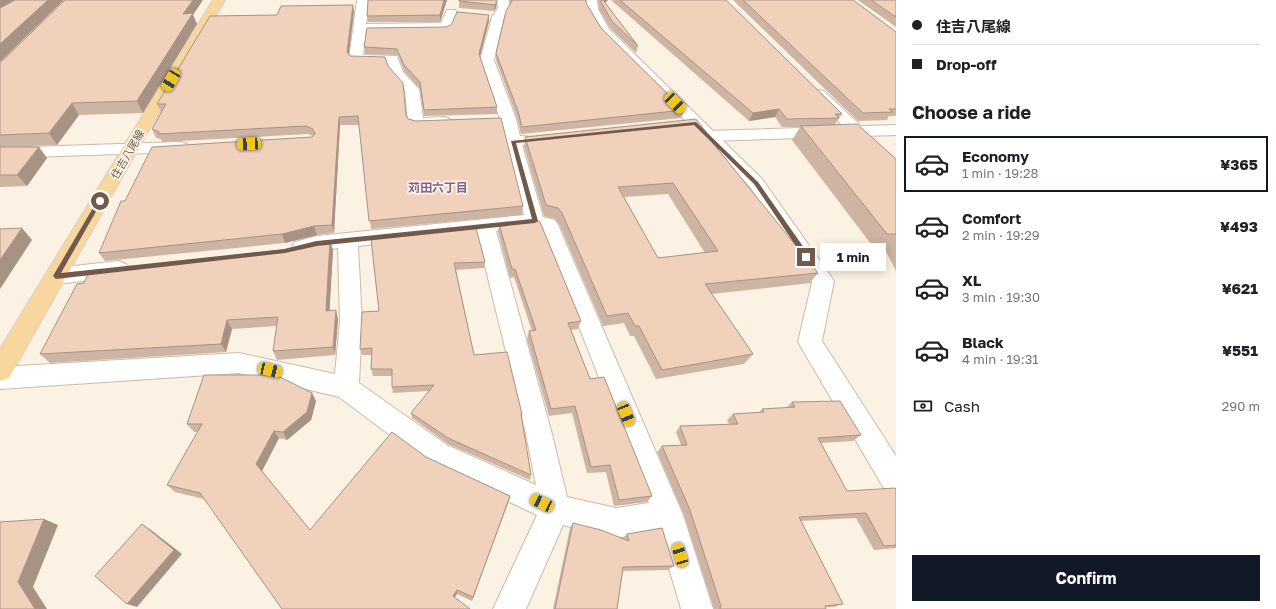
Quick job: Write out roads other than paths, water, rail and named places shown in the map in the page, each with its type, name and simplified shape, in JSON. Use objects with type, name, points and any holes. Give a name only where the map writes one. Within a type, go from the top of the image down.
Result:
[{"type":"main road","name":"住吉八尾線","points":[[0,371],[129,150],[219,0]]},
{"type":"street","points":[[363,0],[356,59],[392,58],[397,73],[412,89],[416,123],[454,121]]},
{"type":"street","points":[[504,0],[504,8],[498,17],[487,60],[508,119],[535,221]]},
{"type":"street","points":[[591,0],[592,9],[604,31],[756,183],[823,281],[810,342],[896,482]]},
{"type":"street","points":[[360,28],[446,27],[454,9]]},
{"type":"street","points":[[483,15],[498,17]]},
{"type":"street","points":[[808,82],[857,131]]},
{"type":"street","points":[[492,119],[508,119]]},
{"type":"street","points":[[679,125],[702,130],[896,130]]},
{"type":"street","points":[[513,142],[537,139]]},
{"type":"street","points":[[0,153],[193,147]]},
{"type":"street","points":[[285,251],[317,244],[348,240],[535,221],[548,225],[668,515],[697,609]]},
{"type":"street","points":[[485,226],[539,434],[554,509],[509,609]]},
{"type":"street","points":[[346,388],[351,322],[348,240]]},
{"type":"street","points":[[56,276],[138,267]]},
{"type":"street","points":[[0,378],[239,363],[346,388],[437,454],[554,509],[616,523],[668,515]]},
{"type":"district","name":"苅田六丁目","points":[[438,187]]}]
